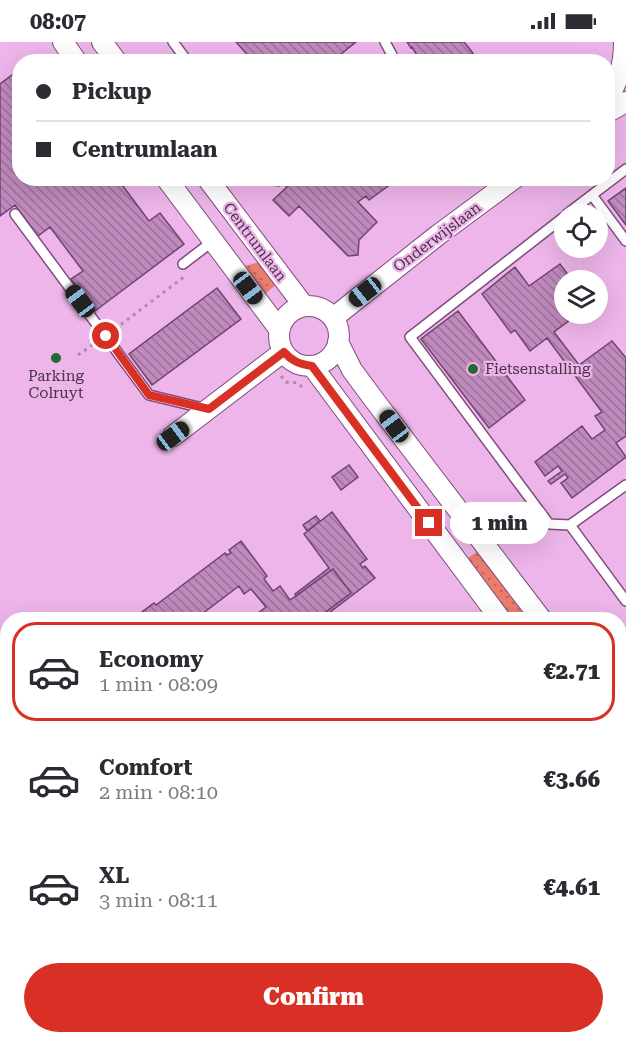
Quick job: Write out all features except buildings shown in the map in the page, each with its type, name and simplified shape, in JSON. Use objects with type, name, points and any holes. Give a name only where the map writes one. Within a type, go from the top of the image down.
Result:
[{"type":"street","points":[[615,86],[621,74],[624,42]]},
{"type":"street","points":[[172,186],[279,329],[280,343],[291,360],[312,366],[321,363],[329,357],[338,342]]},
{"type":"street","name":"Centrumlaan","points":[[213,186],[304,306]]},
{"type":"street","name":"Onderwijslaan","points":[[333,318],[504,186]]},
{"type":"street","points":[[279,329],[288,314],[304,306],[318,307],[333,318],[338,328],[338,342],[352,370],[536,612]]},
{"type":"street","points":[[173,436],[284,352]]},
{"type":"street","points":[[312,366],[495,612]]},
{"type":"street","points":[[442,542],[467,521]]},
{"type":"lane","points":[[581,204],[604,186]]},
{"type":"lane","points":[[592,195],[626,241]]},
{"type":"lane","points":[[15,214],[149,395],[209,409]]},
{"type":"lane","points":[[554,225],[410,337],[549,524],[570,525],[626,484]]},
{"type":"lane","points":[[183,264],[213,241]]},
{"type":"lane","points":[[570,525],[626,601]]},
{"type":"path","points":[[78,355],[185,276]]},
{"type":"shaded area","points":[[260,262],[277,284],[262,296],[240,267]]},
{"type":"shaded area","points":[[477,552],[523,612],[506,612],[466,559]]},
{"type":"place","name":"Parking Colruyt","points":[[56,358]]},
{"type":"place","name":"Fietsenstalling","points":[[473,369]]},
{"type":"route","points":[[106,336],[149,395],[209,409],[284,352],[291,360],[312,366],[429,523]]}]
